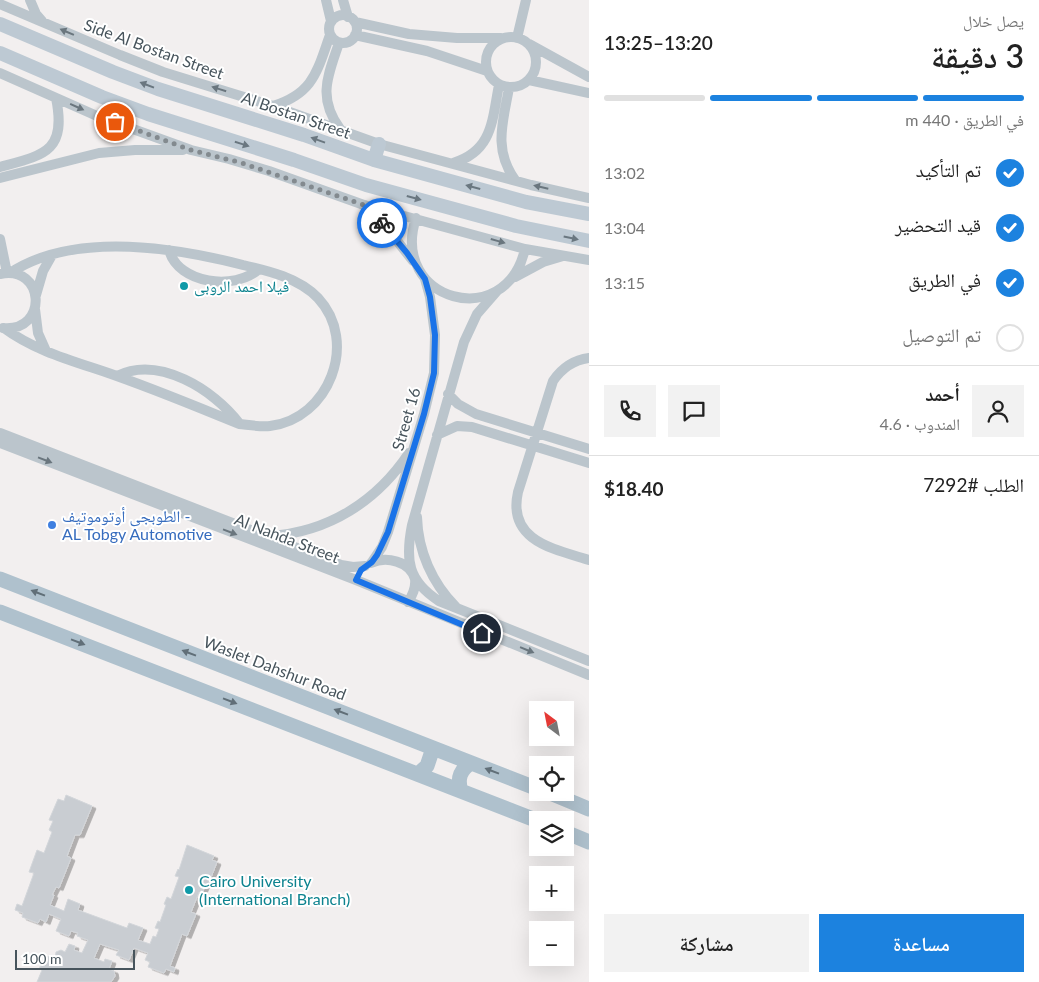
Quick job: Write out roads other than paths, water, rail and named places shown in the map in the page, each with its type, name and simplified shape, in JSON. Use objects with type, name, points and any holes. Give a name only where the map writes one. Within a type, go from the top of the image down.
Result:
[{"type":"main road","name":"Waslet Dahshur Road","points":[[0,578],[529,785]]},
{"type":"main road","points":[[0,612],[529,817]]},
{"type":"main road","points":[[418,774],[427,766],[433,748]]},
{"type":"main road","points":[[461,791],[459,778],[465,766],[471,763]]},
{"type":"main road","points":[[570,801],[589,809]]},
{"type":"main road","points":[[574,836],[589,842]]},
{"type":"street","points":[[30,0],[42,22]]},
{"type":"street","points":[[273,106],[283,103],[300,93],[314,79],[330,35],[331,21],[326,0]]},
{"type":"street","points":[[330,35],[339,43],[347,42],[355,35],[356,29],[343,0]]},
{"type":"street","points":[[517,38],[526,0]]},
{"type":"street","name":"Side Al Bostan Street","points":[[0,4],[120,56],[163,72],[273,106],[379,144],[589,198]]},
{"type":"street","points":[[331,21],[341,16],[409,34],[457,38],[517,38],[589,77]]},
{"type":"street","name":"Al Bostan Street","points":[[0,24],[158,89],[304,135],[374,160],[526,202],[589,214]]},
{"type":"street","points":[[355,35],[427,51],[487,71]]},
{"type":"street","points":[[505,38],[498,40],[488,50],[485,64],[492,79],[504,86],[520,86],[529,80],[536,61],[535,54],[527,43]]},
{"type":"street","points":[[339,43],[326,83],[325,93],[330,112],[340,129]]},
{"type":"street","points":[[0,53],[102,97],[148,114],[366,185],[516,226],[589,241]]},
{"type":"street","points":[[0,73],[97,116],[191,150],[253,166],[364,205],[525,249],[589,260]]},
{"type":"street","points":[[529,80],[589,93]]},
{"type":"street","points":[[453,163],[468,157],[486,140],[504,86]]},
{"type":"street","points":[[504,86],[501,142],[506,166],[515,180]]},
{"type":"street","points":[[0,166],[34,158],[49,149],[55,141],[59,124],[56,98]]},
{"type":"street","points":[[374,160],[379,144]]},
{"type":"street","points":[[0,178],[99,153],[135,150],[191,150]]},
{"type":"street","points":[[364,205],[397,240],[425,279],[437,289],[451,296],[466,299],[482,297],[496,291],[532,267],[566,255]]},
{"type":"street","points":[[416,218],[411,242],[416,266]]},
{"type":"street","points":[[0,239],[6,273]]},
{"type":"street","points":[[2,328],[28,344],[240,424],[269,426],[279,424],[299,415],[316,402],[323,393],[333,374],[337,357],[337,339],[333,321],[318,298],[297,282],[259,269],[209,256],[144,247],[107,247],[52,255],[6,273]]},
{"type":"street","points":[[512,279],[523,260],[525,249]]},
{"type":"street","points":[[169,250],[173,260],[180,269],[189,275],[202,279],[236,281],[248,277],[259,269]]},
{"type":"street","points":[[46,351],[36,327],[35,307],[36,295],[43,271],[52,255]]},
{"type":"street","points":[[6,273],[22,276],[31,284],[36,295]]},
{"type":"street","name":"Street 16","points":[[356,580],[382,547],[388,532],[434,373],[436,354],[433,316],[425,279]]},
{"type":"street","name":"Street 16","points":[[415,579],[411,568],[409,543],[448,394],[470,327],[477,314],[496,291]]},
{"type":"street","points":[[2,328],[14,328],[24,324],[31,317],[35,307]]},
{"type":"street","points":[[589,358],[572,363],[553,381],[517,498],[517,508],[522,526],[527,533],[542,545],[589,560]]},
{"type":"street","points":[[117,376],[132,370],[141,369],[172,375],[210,394],[226,407],[240,424]]},
{"type":"street","points":[[448,394],[464,408],[476,414],[589,449]]},
{"type":"street","points":[[437,435],[457,426],[472,427],[589,463]]},
{"type":"street","name":"Al Nahda Street","points":[[0,433],[265,540],[408,602],[589,675]]},
{"type":"street","points":[[265,540],[304,531],[340,517],[356,508],[398,469],[417,436]]},
{"type":"street","name":"Al Nahda Street","points":[[0,443],[265,540],[341,565],[353,567],[386,559],[399,562],[410,571],[415,579]]},
{"type":"street","points":[[417,508],[419,536],[426,563],[437,584],[458,610]]},
{"type":"street","points":[[408,602],[414,588],[415,579]]},
{"type":"street","points":[[415,579],[430,595],[448,606],[586,659]]},
{"type":"place","name":"فيلا احمد الروبى","points":[[184,286]]},
{"type":"place","name":"الطوبجى أوتوموتيف - AL Tobgy Automotive","points":[[52,525]]},
{"type":"place","name":"Cairo University (International Branch)","points":[[189,890]]}]
